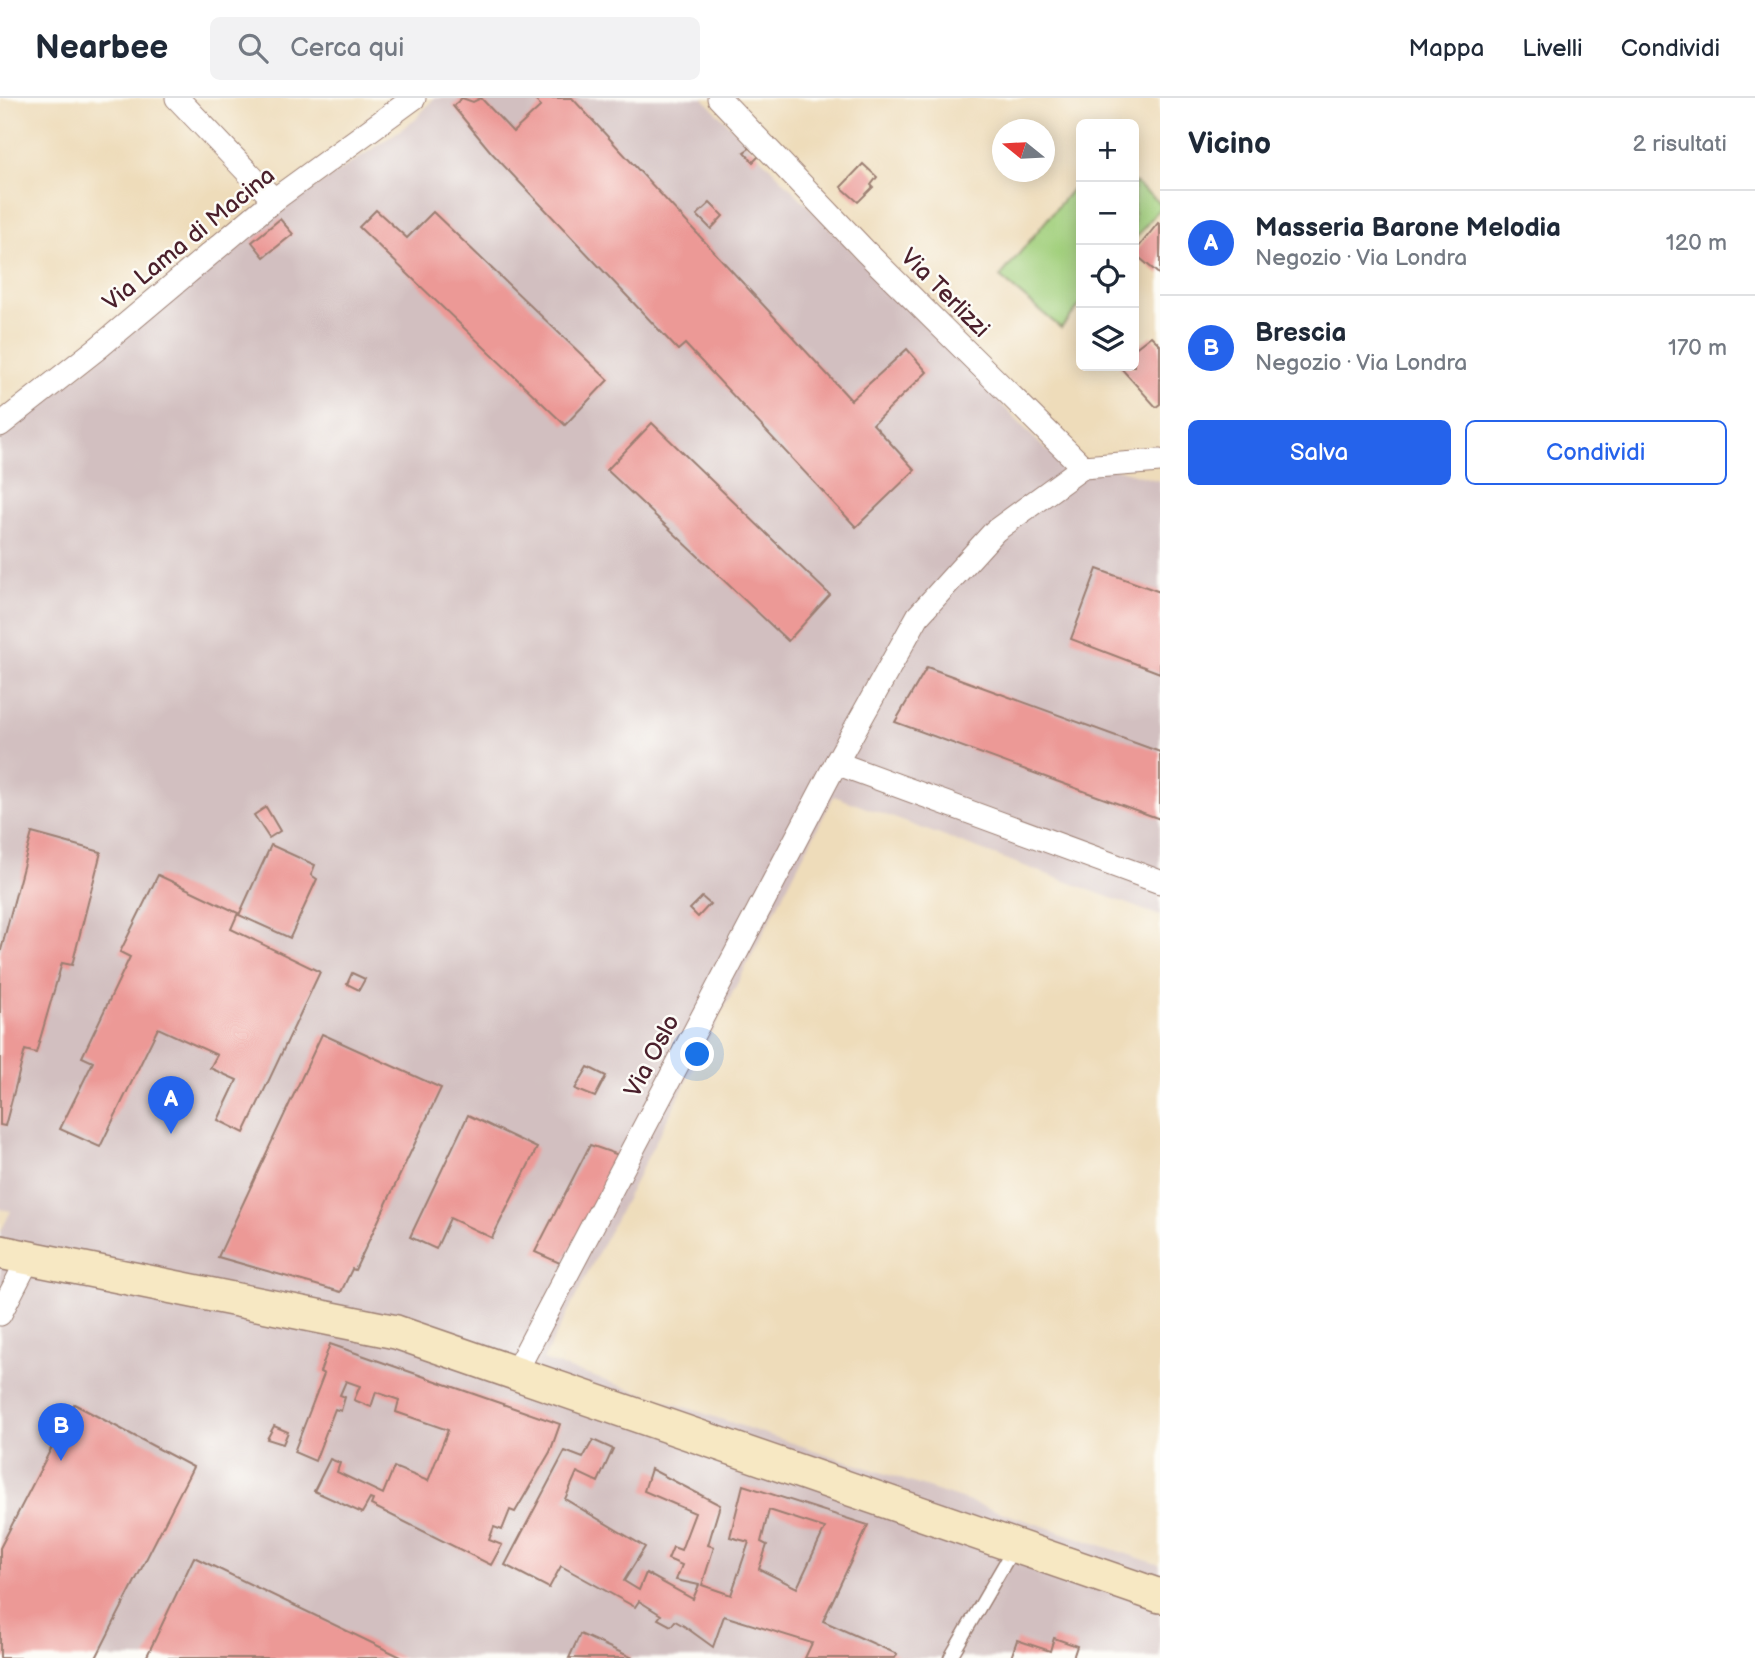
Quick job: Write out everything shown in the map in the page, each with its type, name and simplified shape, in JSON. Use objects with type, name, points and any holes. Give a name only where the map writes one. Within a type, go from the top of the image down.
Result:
[{"type":"street","points":[[177,98],[274,200]]},
{"type":"street","name":"Via Lama di Macina","points":[[0,425],[98,348],[274,200],[414,98]]},
{"type":"street","name":"Via Terlizzi","points":[[719,98],[864,251],[1083,467]]},
{"type":"street","points":[[1083,467],[1160,461]]},
{"type":"street","name":"Via Oslo","points":[[515,1373],[836,763],[918,616],[995,531],[1083,467]]},
{"type":"street","points":[[836,763],[1160,882]]},
{"type":"street","points":[[0,1314],[15,1255],[396,1332],[1160,1596]]},
{"type":"lane","points":[[950,1658],[1015,1546]]},
{"type":"shaded area","points":[[434,98],[703,98],[1046,450],[1160,481],[1160,916],[834,796],[543,1360],[1160,1565],[1160,1658],[0,1658],[0,1233],[11,1211],[0,1209],[0,439],[289,205],[415,120]]},
{"type":"green space","points":[[1076,184],[1076,310],[1061,328],[1000,277]]},
{"type":"green space","points":[[1139,186],[1160,203],[1160,208],[1139,234]]},
{"type":"building","points":[[462,98],[473,102],[481,98],[513,132],[541,106],[533,98],[572,98],[851,400],[907,349],[927,372],[873,424],[915,470],[856,527],[685,344],[678,350],[491,152],[453,106]]},
{"type":"building","points":[[750,148],[759,156],[753,162],[744,152]]},
{"type":"building","points":[[863,164],[877,177],[871,185],[873,187],[858,202],[841,187]]},
{"type":"building","points":[[710,203],[723,216],[711,229],[697,215]]},
{"type":"building","points":[[376,210],[407,238],[433,212],[608,380],[565,425],[359,227]]},
{"type":"building","points":[[280,219],[293,234],[264,257],[252,242]]},
{"type":"building","points":[[1158,223],[1160,275],[1139,257],[1139,247]]},
{"type":"building","points":[[1151,336],[1160,345],[1160,404],[1156,407],[1124,371],[1139,371],[1139,345]]},
{"type":"building","points":[[652,423],[830,595],[788,641],[607,470]]},
{"type":"building","points":[[1097,569],[1160,592],[1160,673],[1071,639]]},
{"type":"building","points":[[927,667],[1160,752],[1160,819],[895,722]]},
{"type":"building","points":[[266,807],[280,831],[269,838],[254,815]]},
{"type":"building","points":[[32,833],[101,852],[72,965],[62,963],[36,1053],[25,1050],[5,1126],[0,1125],[0,954]]},
{"type":"building","points":[[271,845],[315,865],[311,875],[317,879],[290,938],[239,915]]},
{"type":"building","points":[[158,875],[238,913],[231,929],[320,972],[244,1133],[218,1120],[237,1080],[210,1068],[217,1055],[158,1028],[100,1147],[60,1129],[93,1062],[82,1057],[130,957],[120,952]]},
{"type":"building","points":[[702,897],[710,904],[698,917],[690,909]]},
{"type":"building","points":[[352,973],[365,979],[359,990],[347,984]]},
{"type":"building","points":[[322,1034],[441,1088],[355,1270],[352,1269],[341,1292],[218,1257]]},
{"type":"building","points":[[588,1067],[606,1076],[595,1097],[575,1089]]},
{"type":"building","points":[[468,1115],[537,1148],[492,1238],[450,1218],[436,1249],[410,1237]]},
{"type":"building","points":[[590,1145],[619,1155],[562,1264],[535,1252]]},
{"type":"building","points":[[330,1344],[560,1424],[550,1452],[515,1512],[510,1510],[502,1530],[494,1527],[489,1540],[502,1545],[491,1565],[371,1505],[373,1500],[370,1499],[362,1513],[314,1491],[330,1459],[340,1463],[337,1472],[383,1494],[394,1467],[428,1481],[448,1430],[396,1412],[399,1400],[376,1392],[371,1407],[354,1400],[360,1386],[346,1381],[340,1395],[345,1397],[341,1411],[335,1409],[315,1461],[294,1452],[324,1374],[320,1372]]},
{"type":"building","points":[[74,1404],[193,1467],[96,1658],[0,1658],[0,1548]]},
{"type":"building","points":[[274,1426],[288,1432],[283,1444],[267,1439]]},
{"type":"building","points":[[593,1440],[613,1449],[598,1482],[577,1472],[565,1499],[645,1547],[624,1581],[639,1590],[646,1573],[693,1599],[699,1585],[676,1580],[682,1565],[668,1559],[673,1547],[681,1550],[695,1513],[644,1491],[651,1469],[720,1505],[708,1545],[714,1547],[702,1585],[731,1595],[749,1542],[730,1537],[743,1485],[868,1525],[823,1621],[897,1654],[895,1658],[805,1658],[812,1643],[724,1616],[713,1647],[675,1621],[671,1626],[658,1619],[661,1615],[639,1601],[635,1607],[561,1566],[549,1588],[505,1565],[565,1451],[583,1458]],"holes":[[[769,1510],[825,1528],[797,1588],[759,1569],[767,1545],[761,1542]]]},
{"type":"building","points":[[194,1557],[403,1658],[146,1658]]},
{"type":"building","points":[[580,1634],[633,1658],[569,1658]]},
{"type":"building","points":[[1054,1638],[1077,1646],[1073,1658],[1011,1658],[1017,1640],[1050,1651]]},
{"type":"place","name":"Masseria Barone Melodia","points":[[171,1134]]},
{"type":"place","name":"Brescia","points":[[61,1461]]}]
